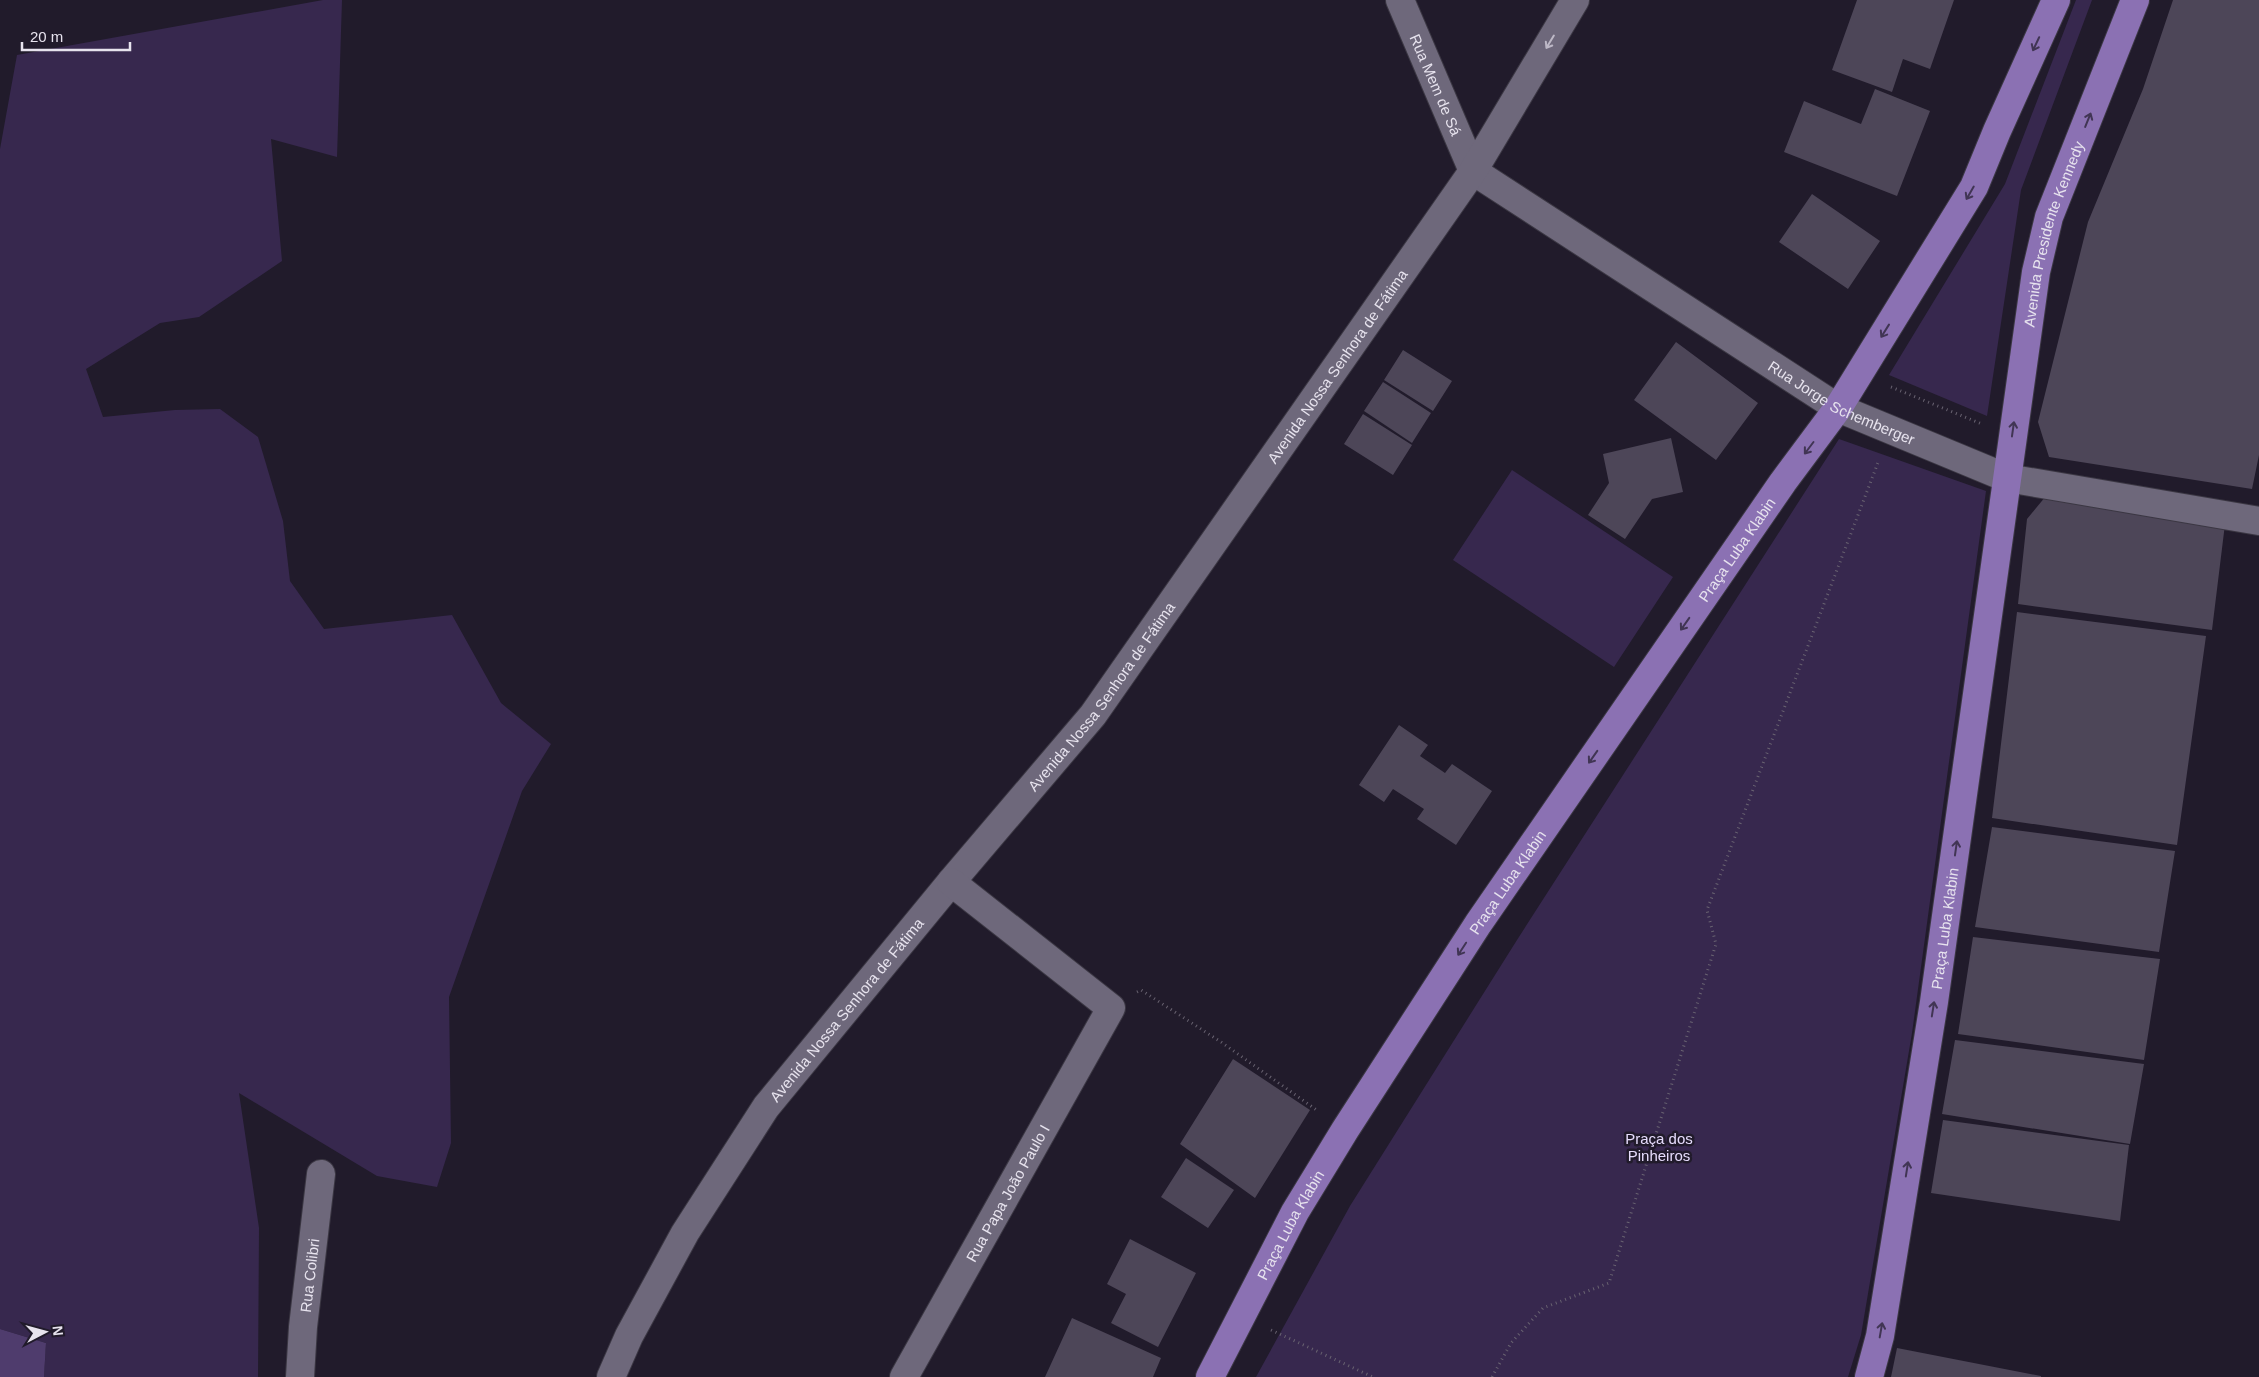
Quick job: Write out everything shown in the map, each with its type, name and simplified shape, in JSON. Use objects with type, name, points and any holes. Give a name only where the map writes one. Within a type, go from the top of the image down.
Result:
[{"type":"main road","points":[[1838,408],[1974,188],[1997,130],[2056,0]]},
{"type":"main road","name":"Avenida Presidente Kennedy","points":[[2007,478],[2034,289],[2049,217],[2135,0]]},
{"type":"main road","name":"Praça Luba Klabin","points":[[1210,1377],[1295,1212],[1345,1130],[1483,916],[1783,482],[1838,408]]},
{"type":"main road","name":"Praça Luba Klabin","points":[[1869,1377],[1880,1336],[1934,1002],[2007,478]]},
{"type":"street","name":"Rua Mem de Sá","points":[[1400,0],[1472,171]]},
{"type":"street","name":"Avenida Nossa Senhora de Fátima","points":[[611,1377],[629,1336],[684,1233],[766,1107],[951,882],[1093,715],[1472,171],[1575,0]]},
{"type":"street","name":"Rua Jorge Schemberger","points":[[1472,171],[1838,408],[1890,432],[2007,478],[2259,521]]},
{"type":"street","points":[[951,882],[1111,1008]]},
{"type":"street","name":"Rua Papa João Paulo I","points":[[904,1377],[1111,1008]]},
{"type":"street","name":"Rua Colibri","points":[[300,1377],[303,1327],[321,1174]]},
{"type":"path","points":[[1888,385],[1990,427]]},
{"type":"path","points":[[1492,1377],[1511,1342],[1543,1308],[1609,1283],[1716,944],[1707,910],[1890,432]]},
{"type":"path","points":[[1111,1008],[1141,990],[1221,1042],[1345,1130]]},
{"type":"path","points":[[1241,1316],[1373,1377]]},
{"type":"green space","points":[[323,0],[342,0],[337,157],[271,139],[282,261],[199,317],[160,323],[86,369],[103,417],[175,410],[220,409],[258,437],[283,521],[290,581],[324,629],[452,615],[501,703],[551,744],[522,791],[449,997],[451,1143],[437,1187],[377,1176],[239,1093],[259,1228],[258,1377],[44,1377],[46,1343],[0,1329],[0,149],[17,55]]},
{"type":"green space","points":[[2076,0],[2092,0],[2021,190],[1987,416],[1889,375],[2005,184]]},
{"type":"green space","name":"Praça dos Pinheiros","points":[[1839,439],[1986,491],[1912,1033],[1861,1335],[1848,1377],[1256,1377],[1350,1206],[1517,940]]},
{"type":"green space","points":[[1512,470],[1673,577],[1614,667],[1453,560]]},
{"type":"shaded area","points":[[0,1329],[46,1343],[44,1377],[0,1377]]},
{"type":"building","points":[[1857,0],[1954,0],[1930,69],[1903,59],[1892,92],[1832,70]]},
{"type":"building","points":[[2173,0],[2259,0],[2259,455],[2252,489],[2049,457],[2038,422],[2088,222],[2143,89]]},
{"type":"building","points":[[1875,89],[1930,111],[1897,196],[1784,152],[1804,101],[1861,124]]},
{"type":"building","points":[[1812,194],[1880,241],[1848,289],[1779,242]]},
{"type":"building","points":[[1676,342],[1758,403],[1716,460],[1634,400]]},
{"type":"building","points":[[1403,350],[1452,381],[1433,411],[1384,380]]},
{"type":"building","points":[[1383,382],[1431,413],[1412,443],[1364,411]]},
{"type":"building","points":[[1363,414],[1412,445],[1393,475],[1344,444]]},
{"type":"building","points":[[1671,438],[1683,492],[1652,499],[1625,539],[1588,515],[1609,483],[1603,454]]},
{"type":"building","points":[[2046,496],[2225,524],[2212,630],[2018,604],[2027,519]]},
{"type":"building","points":[[2017,612],[2206,636],[2177,845],[1992,818]]},
{"type":"building","points":[[1399,725],[1428,745],[1420,756],[1445,773],[1452,764],[1492,791],[1456,845],[1417,819],[1424,809],[1393,789],[1384,802],[1359,785]]},
{"type":"building","points":[[1992,827],[2175,851],[2159,952],[1975,927]]},
{"type":"building","points":[[1973,937],[2160,959],[2144,1060],[1958,1034]]},
{"type":"building","points":[[1955,1040],[2144,1064],[2130,1144],[1942,1114]]},
{"type":"building","points":[[1233,1059],[1310,1110],[1255,1198],[1180,1144]]},
{"type":"building","points":[[1943,1120],[2129,1145],[2120,1221],[1931,1193]]},
{"type":"building","points":[[1186,1158],[1234,1190],[1208,1228],[1161,1197]]},
{"type":"building","points":[[1130,1239],[1196,1273],[1158,1347],[1111,1323],[1126,1294],[1107,1284]]},
{"type":"building","points":[[1072,1318],[1161,1358],[1153,1377],[1045,1377]]},
{"type":"building","points":[[1897,1348],[2041,1376],[2041,1377],[1891,1377]]}]
